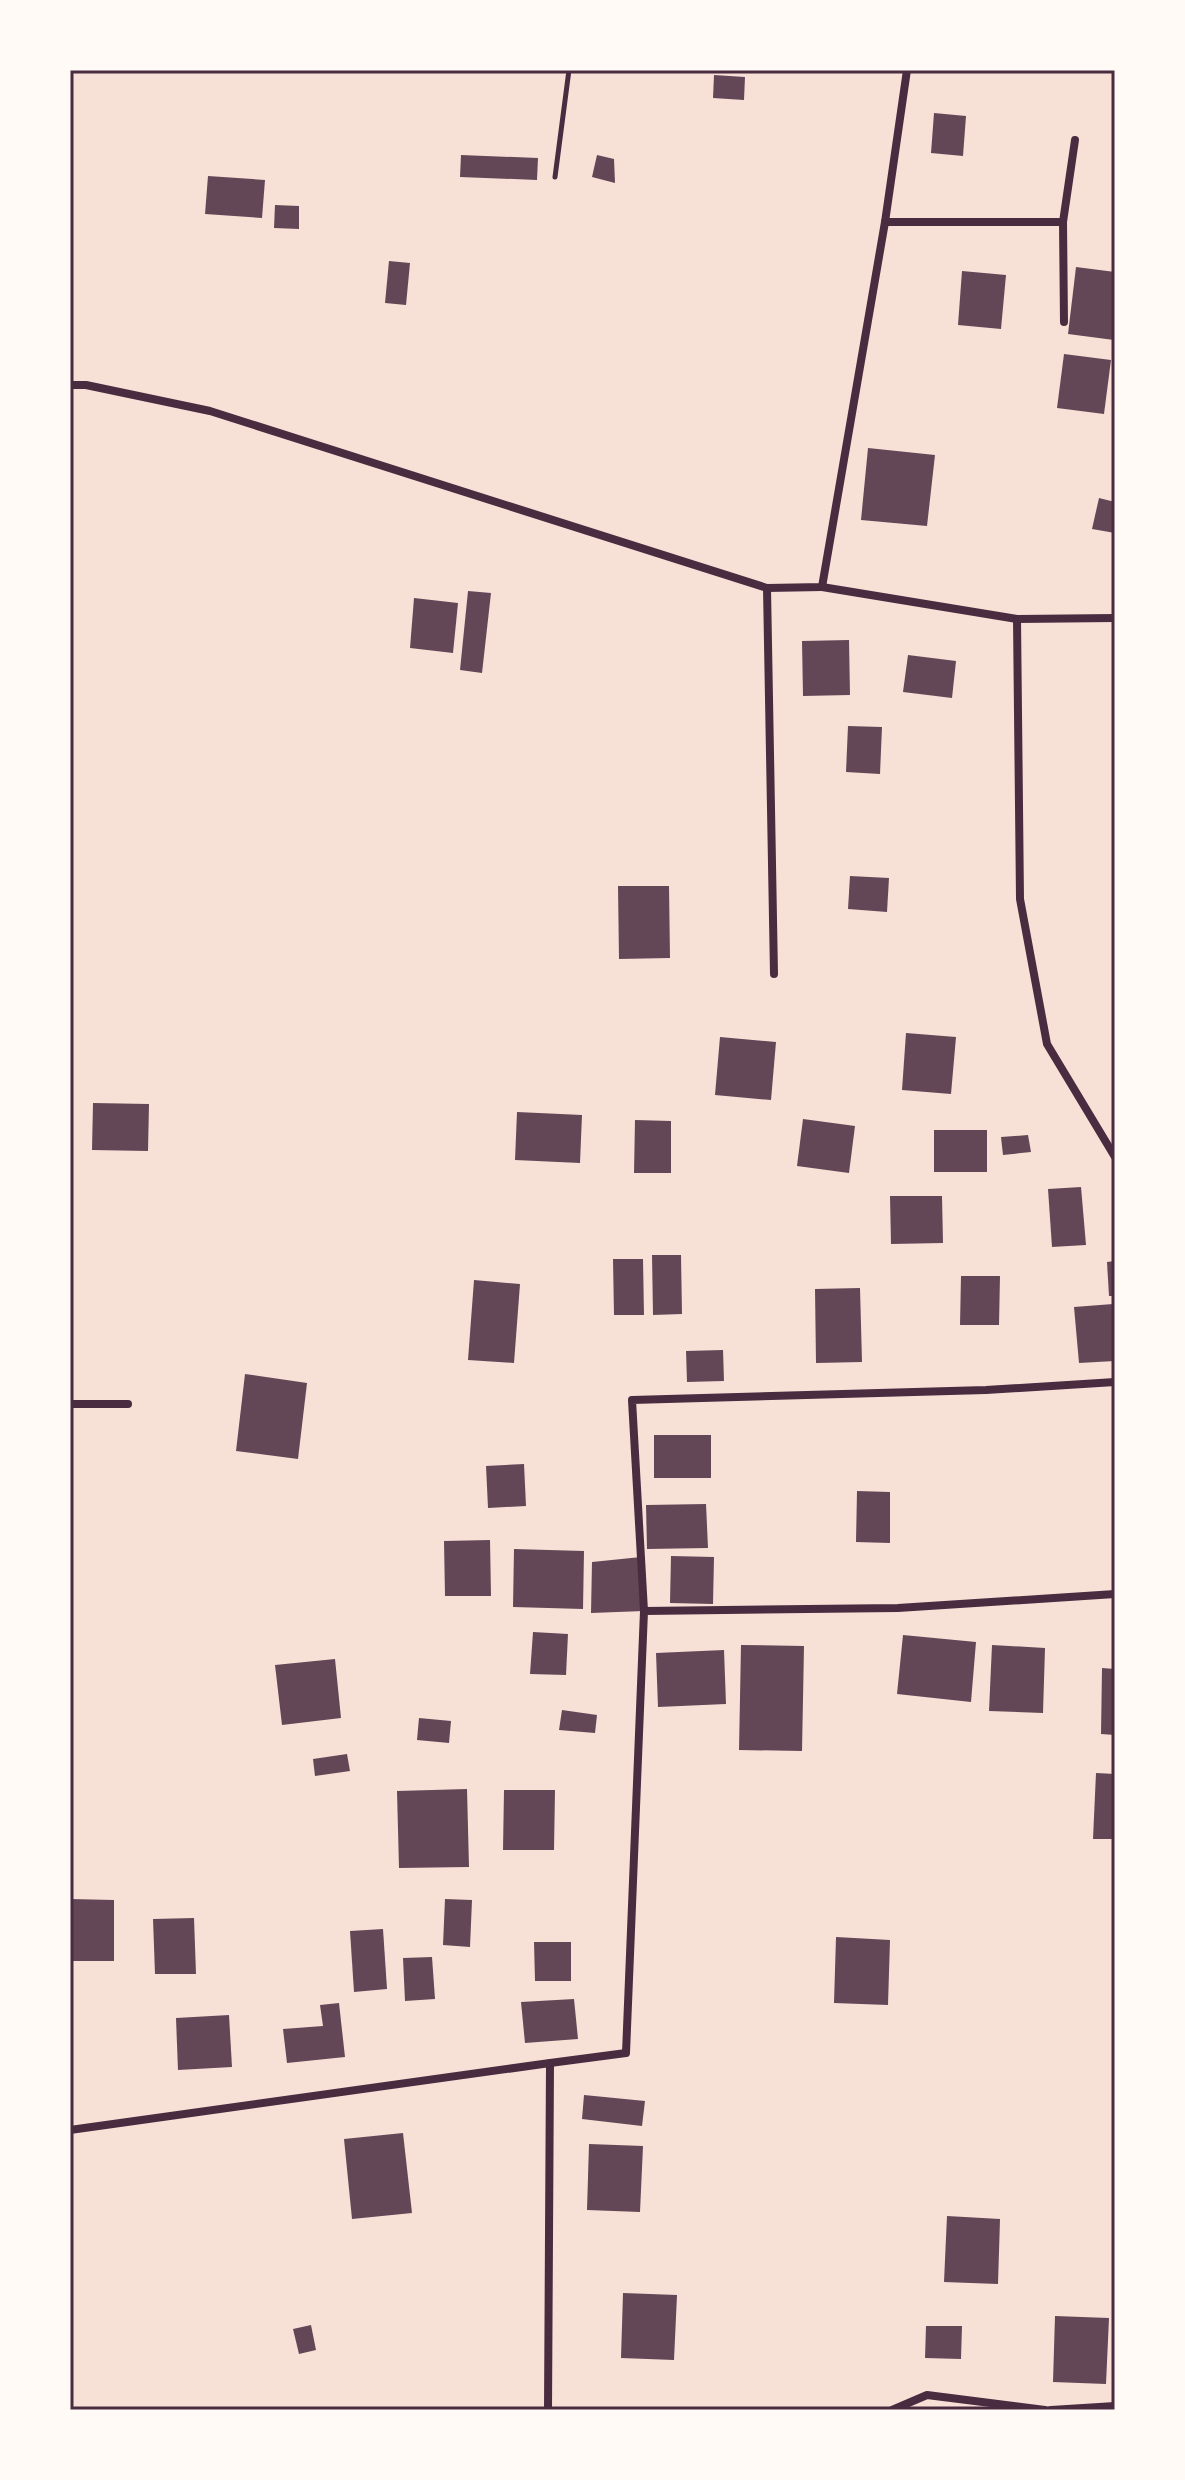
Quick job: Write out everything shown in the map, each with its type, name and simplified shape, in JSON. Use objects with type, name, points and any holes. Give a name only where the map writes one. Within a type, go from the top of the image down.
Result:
[{"type":"street","points":[[822,587],[885,222],[907,70]]},
{"type":"street","points":[[1064,322],[1063,222],[1075,140]]},
{"type":"street","points":[[885,222],[1063,222]]},
{"type":"street","points":[[70,385],[86,385],[210,411],[767,588],[822,587],[1017,619],[1115,618]]},
{"type":"street","points":[[767,588],[774,974]]},
{"type":"street","points":[[1017,619],[1020,899],[1047,1044],[1115,1157]]},
{"type":"street","points":[[70,2130],[626,2053],[644,1611],[632,1400],[986,1390],[1115,1382]]},
{"type":"street","points":[[70,1404],[128,1404]]},
{"type":"street","points":[[644,1611],[898,1608],[1115,1594]]},
{"type":"street","points":[[548,2410],[550,2063]]},
{"type":"street","points":[[892,2410],[927,2395],[1045,2410]]},
{"type":"street","points":[[1051,2410],[1115,2406]]},
{"type":"path","points":[[555,177],[569,70]]},
{"type":"building","points":[[714,75],[745,77],[744,100],[713,98]]},
{"type":"building","points":[[934,113],[966,116],[963,156],[931,153]]},
{"type":"building","points":[[461,155],[538,158],[537,180],[460,177]]},
{"type":"building","points":[[597,155],[614,159],[615,183],[592,177]]},
{"type":"building","points":[[208,176],[265,180],[262,218],[205,214]]},
{"type":"building","points":[[275,205],[299,206],[299,229],[274,228]]},
{"type":"building","points":[[389,261],[410,263],[406,305],[385,303]]},
{"type":"building","points":[[1076,267],[1115,272],[1114,340],[1068,334]]},
{"type":"building","points":[[962,271],[1006,275],[1001,329],[958,325]]},
{"type":"building","points":[[1064,354],[1111,360],[1104,414],[1057,408]]},
{"type":"building","points":[[868,448],[935,455],[927,526],[861,520]]},
{"type":"building","points":[[1099,498],[1115,502],[1115,533],[1092,529]]},
{"type":"building","points":[[468,591],[491,593],[482,673],[460,670]]},
{"type":"building","points":[[414,598],[458,603],[453,653],[410,648]]},
{"type":"building","points":[[849,640],[850,695],[803,696],[802,641]]},
{"type":"building","points":[[908,655],[956,661],[952,698],[903,692]]},
{"type":"building","points":[[848,726],[882,727],[880,774],[846,772]]},
{"type":"building","points":[[850,876],[889,878],[887,912],[848,909]]},
{"type":"building","points":[[618,886],[669,886],[670,958],[619,959]]},
{"type":"building","points":[[906,1033],[956,1037],[951,1094],[902,1090]]},
{"type":"building","points":[[720,1037],[776,1042],[771,1100],[715,1095]]},
{"type":"building","points":[[93,1103],[149,1104],[148,1151],[92,1150]]},
{"type":"building","points":[[517,1112],[582,1115],[580,1163],[515,1160]]},
{"type":"building","points":[[803,1119],[855,1126],[849,1173],[797,1166]]},
{"type":"building","points":[[635,1120],[671,1121],[671,1173],[634,1173]]},
{"type":"building","points":[[934,1130],[987,1130],[987,1172],[934,1172]]},
{"type":"building","points":[[1028,1135],[1031,1152],[1003,1155],[1001,1137]]},
{"type":"building","points":[[1081,1187],[1086,1245],[1052,1247],[1048,1189]]},
{"type":"building","points":[[890,1196],[942,1196],[943,1243],[891,1244]]},
{"type":"building","points":[[652,1255],[681,1255],[682,1314],[653,1315]]},
{"type":"building","points":[[613,1259],[643,1259],[644,1315],[614,1315]]},
{"type":"building","points":[[1115,1261],[1115,1296],[1109,1296],[1107,1262]]},
{"type":"building","points":[[961,1276],[1000,1276],[999,1325],[960,1325]]},
{"type":"building","points":[[474,1280],[520,1284],[514,1363],[468,1360]]},
{"type":"building","points":[[860,1288],[862,1362],[816,1363],[815,1289]]},
{"type":"building","points":[[1113,1304],[1115,1361],[1079,1363],[1074,1307]]},
{"type":"building","points":[[723,1350],[724,1381],[687,1382],[686,1351]]},
{"type":"building","points":[[245,1374],[307,1383],[298,1459],[236,1451]]},
{"type":"building","points":[[654,1435],[711,1435],[711,1478],[654,1478]]},
{"type":"building","points":[[524,1464],[526,1506],[488,1508],[486,1466]]},
{"type":"building","points":[[857,1491],[890,1492],[890,1543],[856,1542]]},
{"type":"building","points":[[706,1504],[708,1548],[647,1549],[646,1505]]},
{"type":"building","points":[[490,1540],[491,1596],[445,1596],[444,1541]]},
{"type":"building","points":[[514,1549],[584,1551],[583,1609],[513,1607]]},
{"type":"building","points":[[671,1556],[714,1557],[713,1604],[670,1603]]},
{"type":"building","points":[[641,1557],[644,1611],[591,1613],[592,1562]]},
{"type":"building","points":[[533,1632],[568,1634],[566,1675],[530,1674]]},
{"type":"building","points":[[903,1635],[976,1642],[971,1702],[897,1694]]},
{"type":"building","points":[[741,1645],[804,1646],[802,1751],[739,1750]]},
{"type":"building","points":[[992,1645],[1045,1648],[1043,1713],[989,1711]]},
{"type":"building","points":[[724,1650],[726,1704],[658,1707],[656,1653]]},
{"type":"building","points":[[335,1659],[341,1718],[282,1725],[275,1665]]},
{"type":"building","points":[[1102,1668],[1115,1669],[1115,1735],[1101,1734]]},
{"type":"building","points":[[562,1710],[597,1715],[595,1733],[559,1730]]},
{"type":"building","points":[[419,1718],[451,1721],[449,1743],[417,1740]]},
{"type":"building","points":[[347,1754],[350,1771],[315,1776],[313,1759]]},
{"type":"building","points":[[1096,1773],[1115,1774],[1115,1839],[1093,1839]]},
{"type":"building","points":[[467,1789],[469,1867],[399,1868],[397,1791]]},
{"type":"building","points":[[504,1790],[555,1790],[554,1850],[503,1850]]},
{"type":"building","points":[[70,1899],[114,1900],[114,1961],[70,1961]]},
{"type":"building","points":[[445,1899],[472,1900],[470,1947],[443,1945]]},
{"type":"building","points":[[194,1918],[196,1974],[155,1974],[153,1919]]},
{"type":"building","points":[[383,1929],[387,1989],[354,1992],[350,1931]]},
{"type":"building","points":[[836,1937],[890,1940],[888,2005],[834,2003]]},
{"type":"building","points":[[534,1942],[571,1942],[571,1981],[535,1981]]},
{"type":"building","points":[[432,1957],[435,1999],[405,2001],[403,1958]]},
{"type":"building","points":[[574,1999],[578,2039],[525,2043],[521,2002]]},
{"type":"building","points":[[339,2003],[345,2057],[287,2063],[283,2029],[323,2026],[320,2005]]},
{"type":"building","points":[[229,2015],[232,2067],[178,2070],[176,2018]]},
{"type":"building","points":[[584,2095],[645,2101],[642,2126],[582,2119]]},
{"type":"building","points":[[403,2133],[412,2213],[352,2219],[344,2139]]},
{"type":"building","points":[[589,2144],[643,2146],[640,2212],[587,2210]]},
{"type":"building","points":[[947,2216],[1000,2219],[998,2284],[944,2282]]},
{"type":"building","points":[[623,2293],[677,2295],[674,2360],[621,2358]]},
{"type":"building","points":[[1055,2316],[1109,2318],[1106,2384],[1053,2382]]},
{"type":"building","points":[[311,2325],[316,2350],[299,2354],[293,2329]]},
{"type":"building","points":[[926,2326],[962,2326],[961,2359],[925,2358]]}]
